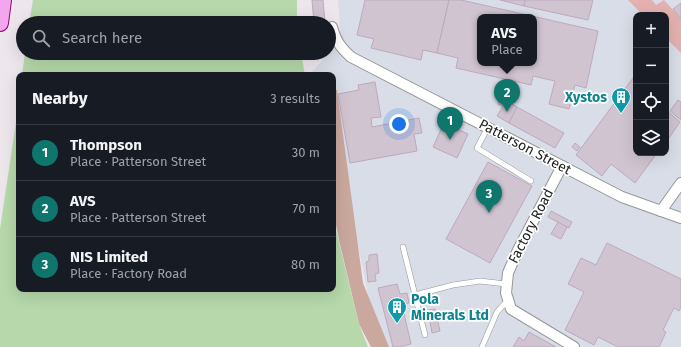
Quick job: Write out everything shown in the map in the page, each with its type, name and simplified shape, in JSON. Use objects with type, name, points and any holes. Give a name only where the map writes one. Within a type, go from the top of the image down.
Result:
[{"type":"main road","points":[[0,23],[3,0]]},
{"type":"street","name":"Patterson Street","points":[[336,39],[351,57],[622,197],[681,218]]},
{"type":"street","name":"Factory Road","points":[[508,300],[506,284],[508,273],[518,250],[562,166]]},
{"type":"street","points":[[661,211],[681,183]]},
{"type":"street","points":[[508,300],[511,309],[574,347]]},
{"type":"lane","points":[[488,127],[477,148],[531,181]]},
{"type":"lane","points":[[403,247],[426,335]]},
{"type":"lane","points":[[416,295],[453,285],[480,280],[506,284]]},
{"type":"lane","points":[[482,347],[497,312],[508,300]]},
{"type":"shaded area","points":[[33,0],[297,0],[297,16],[30,16]]},
{"type":"shaded area","points":[[338,0],[681,0],[681,347],[388,347],[372,314],[348,196],[336,89],[336,72],[312,72],[323,60],[336,60],[336,45],[341,39]]},
{"type":"shaded area","points":[[628,0],[652,0],[656,5],[664,0],[681,19],[681,53],[669,41],[669,12],[640,12]]},
{"type":"shaded area","points":[[24,60],[302,60],[304,72],[22,72]]},
{"type":"shaded area","points":[[336,90],[363,283],[389,347],[371,347],[359,324],[336,225]]},
{"type":"shaded area","points":[[16,122],[16,292],[336,292],[336,230],[359,324],[368,347],[0,347],[0,229]]},
{"type":"building","points":[[312,0],[323,0],[324,16],[313,16]]},
{"type":"building","points":[[365,0],[449,0],[437,53],[423,50],[421,60],[371,48],[374,39],[357,35]]},
{"type":"building","points":[[449,0],[461,0],[523,14],[477,14],[477,66],[537,66],[537,17],[598,31],[586,88],[575,85],[569,109],[549,104],[555,81],[533,76],[531,85],[456,68],[458,58],[437,53]]},
{"type":"building","points":[[500,0],[525,0],[524,6]]},
{"type":"building","points":[[525,0],[593,0],[588,20],[524,6]]},
{"type":"building","points":[[681,3],[681,19],[673,9]]},
{"type":"building","name":"Xystos","points":[[633,78],[633,156],[655,156],[635,183],[611,164],[602,176],[576,155]]},
{"type":"building","points":[[375,82],[381,117],[371,118],[372,127],[419,118],[422,133],[414,134],[417,151],[350,163],[338,94],[359,90],[358,85]]},
{"type":"building","points":[[501,98],[517,107],[509,123],[497,116],[503,106],[498,104]]},
{"type":"building","points":[[678,100],[681,102],[681,120],[670,111]]},
{"type":"building","points":[[517,107],[564,133],[555,148],[509,123]]},
{"type":"building","points":[[669,113],[680,122],[669,138]]},
{"type":"building","points":[[444,123],[468,134],[457,158],[433,147]]},
{"type":"building","points":[[575,143],[580,147],[577,151],[572,147]]},
{"type":"building","points":[[488,162],[532,186],[490,263],[446,239]]},
{"type":"building","points":[[551,211],[572,222],[569,228],[548,217]]},
{"type":"building","points":[[558,222],[567,227],[561,239],[551,234]]},
{"type":"building","points":[[607,243],[681,279],[681,307],[679,311],[674,308],[663,330],[666,332],[659,347],[618,347],[598,337],[594,345],[565,330],[584,292],[568,284],[581,258],[596,265]]},
{"type":"building","points":[[377,254],[379,273],[375,274],[376,281],[368,282],[366,262],[369,261],[369,255]]},
{"type":"building","name":"Pola Minerals Ltd","points":[[397,284],[400,294],[407,293],[409,303],[402,305],[411,344],[393,347],[378,288]]},
{"type":"building","points":[[435,309],[440,331],[432,333],[428,310]]},
{"type":"building","points":[[529,332],[556,347],[513,347],[519,337],[524,341]]},
{"type":"place","name":"AVS","points":[[507,112]]},
{"type":"place","name":"Xystos","points":[[621,114]]},
{"type":"place","name":"Thompson","points":[[450,140]]},
{"type":"place","name":"NIS Limited","points":[[489,213]]},
{"type":"place","name":"Pola Minerals Ltd","points":[[397,324]]}]
